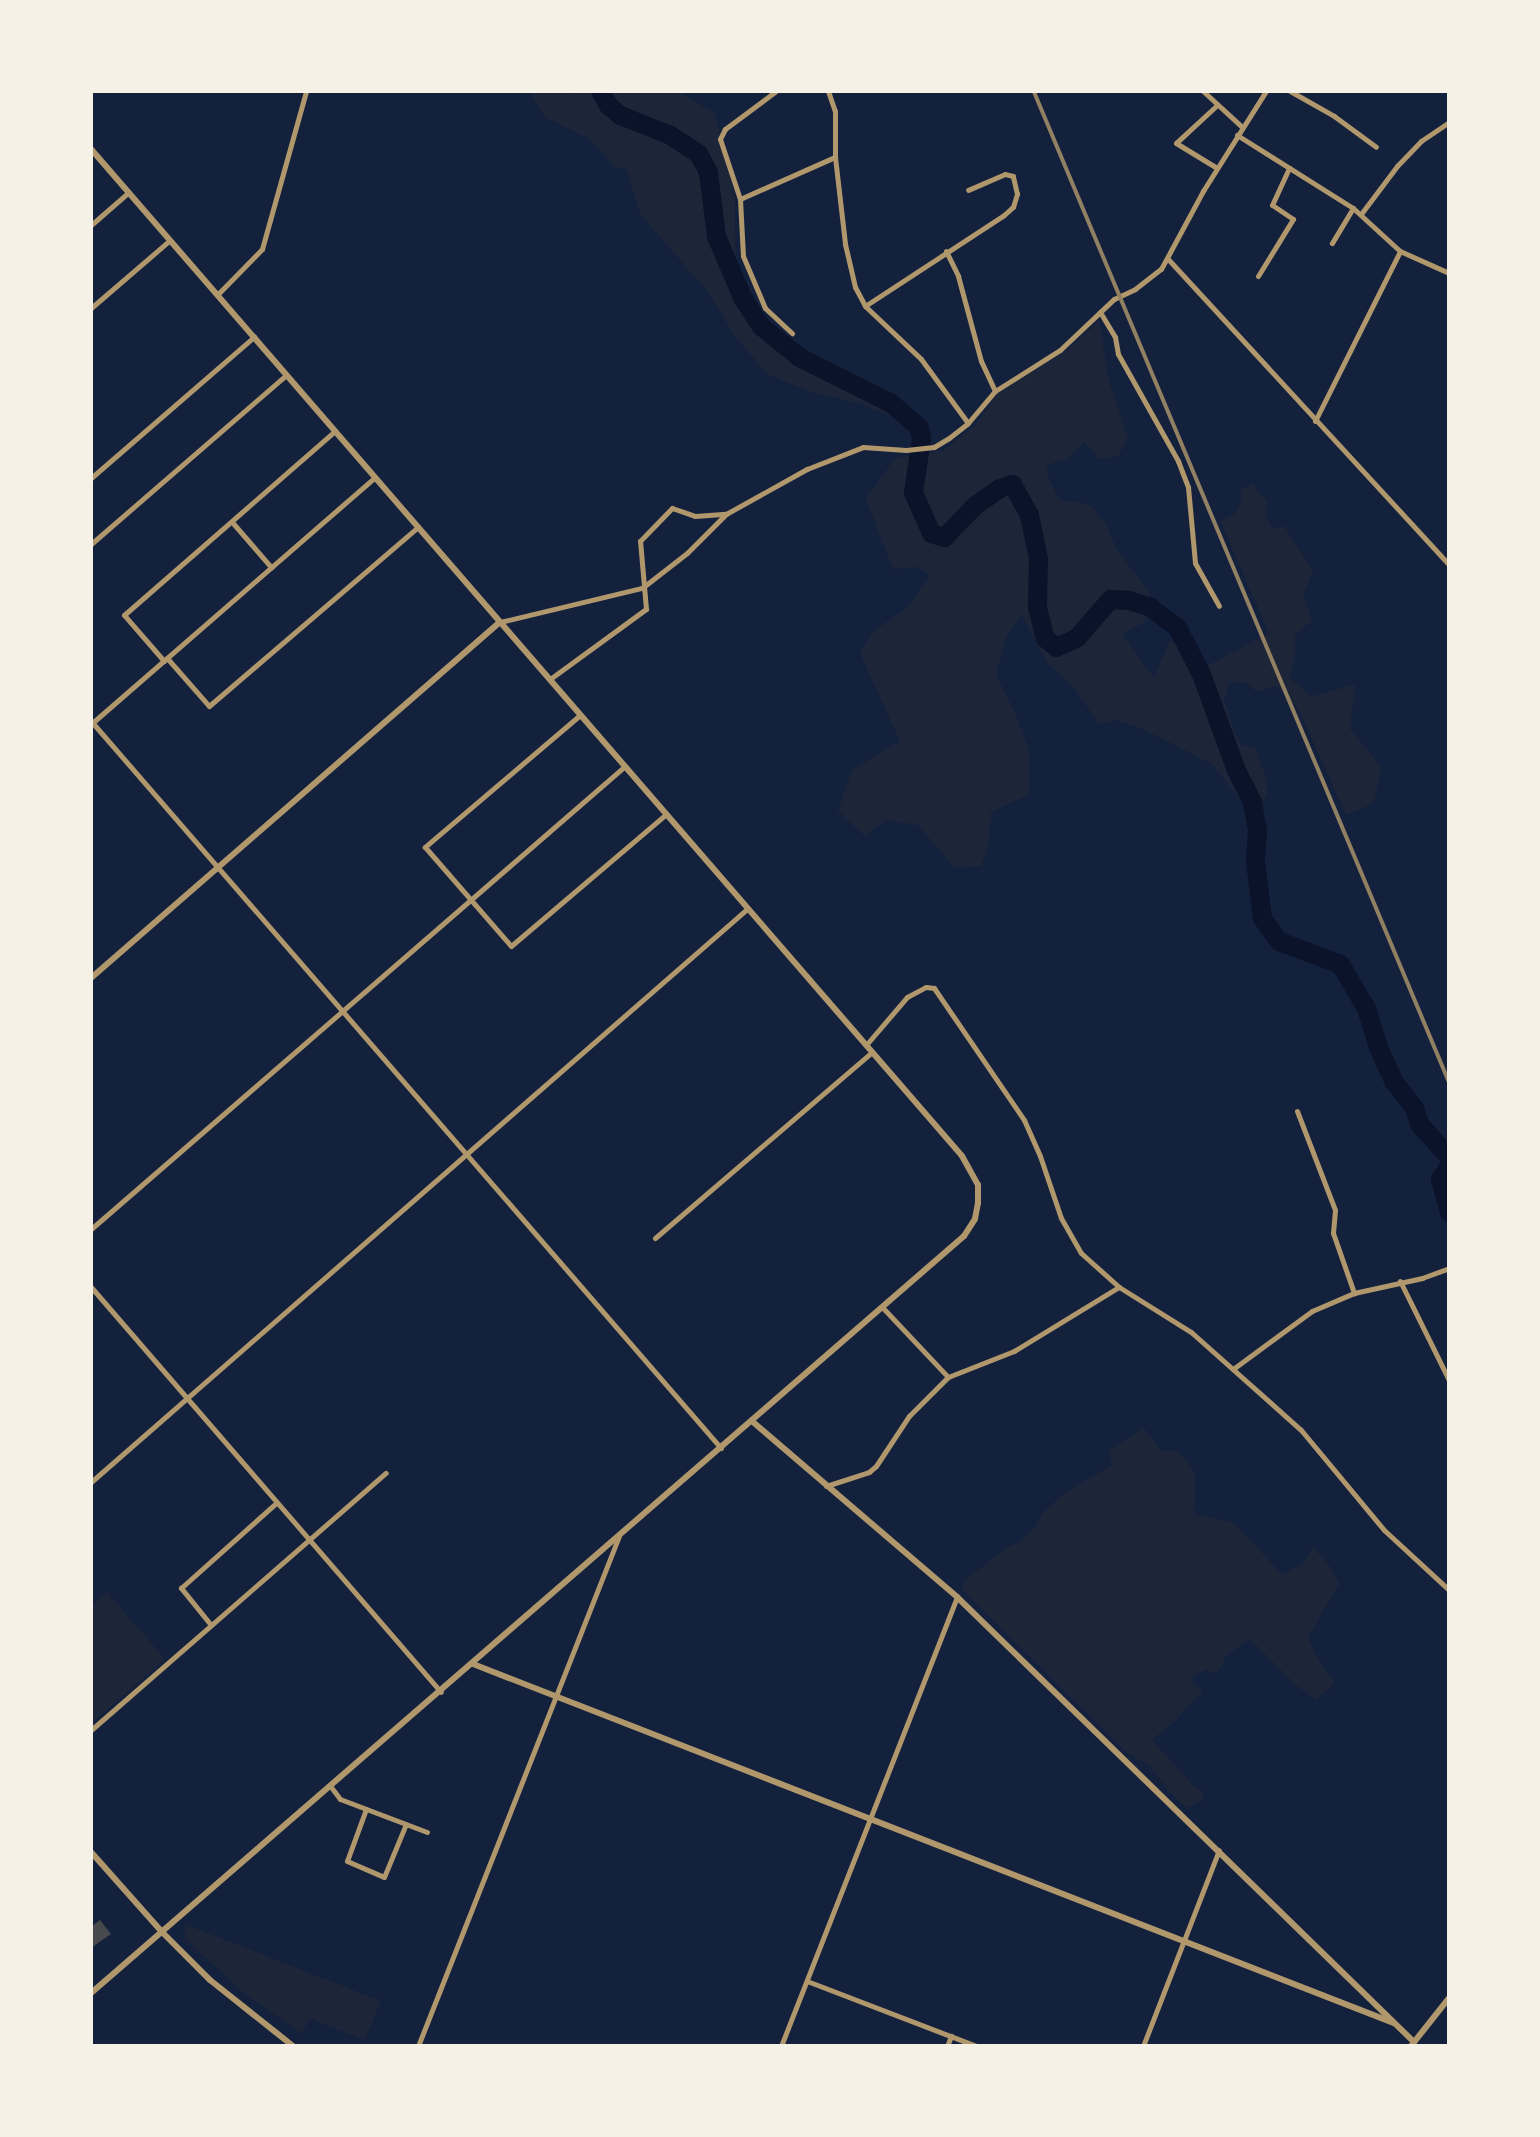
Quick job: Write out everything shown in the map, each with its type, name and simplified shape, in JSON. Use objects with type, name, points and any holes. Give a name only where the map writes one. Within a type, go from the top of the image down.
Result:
[{"type":"street","points":[[217,295],[262,249],[306,91]]},
{"type":"street","points":[[776,91],[725,129],[720,139],[740,199],[743,256],[765,308],[792,333]]},
{"type":"street","points":[[828,91],[835,111],[835,157],[845,244],[855,287],[865,306],[921,359],[968,423]]},
{"type":"street","points":[[1203,91],[1216,106],[1242,127]]},
{"type":"street","points":[[91,978],[500,622],[642,589],[687,554],[726,514],[773,486],[863,447],[932,447],[968,423],[995,391],[1060,350],[1114,299],[1150,278],[1168,259],[1217,167],[1266,91]]},
{"type":"street","points":[[1290,91],[1334,116],[1376,148]]},
{"type":"street","points":[[1216,106],[1176,143],[1217,167]]},
{"type":"street","points":[[1362,214],[1397,166],[1421,141],[1447,127]]},
{"type":"street","points":[[1237,135],[1362,214],[1400,251],[1449,273]]},
{"type":"street","points":[[91,149],[962,1156],[978,1191],[975,1219],[964,1236],[753,1422],[91,1993]]},
{"type":"street","points":[[740,199],[835,157]]},
{"type":"street","points":[[1258,276],[1293,219],[1272,205],[1289,169]]},
{"type":"street","points":[[865,306],[1004,215],[1013,207],[1017,194],[1013,176],[1005,174],[968,190]]},
{"type":"street","points":[[1214,174],[1224,177]]},
{"type":"street","points":[[91,225],[129,192]]},
{"type":"street","points":[[1332,243],[1353,208]]},
{"type":"street","points":[[91,309],[170,240]]},
{"type":"street","points":[[946,251],[961,285],[981,361],[995,391]]},
{"type":"street","points":[[1315,421],[1355,334],[1400,251]]},
{"type":"street","points":[[1168,259],[1449,565]]},
{"type":"street","points":[[1100,312],[1115,337],[1118,354],[1178,461],[1188,487],[1195,563],[1219,606]]},
{"type":"street","points":[[91,478],[254,337]]},
{"type":"street","points":[[91,544],[286,376]]},
{"type":"street","points":[[335,431],[124,615],[209,706],[418,527]]},
{"type":"street","points":[[375,477],[92,722],[721,1448]]},
{"type":"street","points":[[550,679],[646,609],[642,589],[640,541],[673,508],[695,516],[726,514]]},
{"type":"street","points":[[232,522],[271,567]]},
{"type":"street","points":[[580,715],[425,847],[471,900],[511,946],[666,814]]},
{"type":"street","points":[[91,1229],[625,766]]},
{"type":"street","points":[[91,1482],[748,908]]},
{"type":"street","points":[[866,1045],[907,997],[926,987],[934,988],[1024,1120],[1071,1239],[1097,1270],[1191,1332],[1301,1430],[1384,1530],[1448,1587]]},
{"type":"street","points":[[655,1238],[873,1052]]},
{"type":"street","points":[[1297,1111],[1335,1210],[1333,1233],[1354,1293]]},
{"type":"street","points":[[1233,1369],[1312,1311],[1354,1293],[1422,1278],[1449,1268]]},
{"type":"street","points":[[1400,1281],[1449,1380]]},
{"type":"street","points":[[91,1287],[441,1692]]},
{"type":"street","points":[[826,1486],[869,1472],[876,1466],[909,1416],[948,1377],[1014,1351],[1119,1287]]},
{"type":"street","points":[[883,1308],[948,1377]]},
{"type":"street","points":[[753,1422],[957,1597],[1219,1849],[1414,2045],[1449,1998]]},
{"type":"street","points":[[91,1730],[386,1473]]},
{"type":"street","points":[[211,1625],[181,1588],[276,1503]]},
{"type":"street","points":[[418,2046],[620,1534]]},
{"type":"street","points":[[781,2046],[957,1597]]},
{"type":"street","points":[[473,1664],[1185,1939],[1394,2023]]},
{"type":"street","points":[[331,1787],[341,1799],[427,1832]]},
{"type":"street","points":[[366,1809],[347,1861],[384,1877],[406,1824]]},
{"type":"street","points":[[1143,2046],[1219,1849]]},
{"type":"street","points":[[91,1852],[162,1932],[211,1980],[293,2046]]},
{"type":"street","points":[[807,1981],[976,2046]]},
{"type":"street","points":[[947,2046],[951,2036]]},
{"type":"shaded area","points":[[529,91],[566,91],[578,95],[577,91],[684,91],[683,95],[715,113],[735,199],[735,258],[762,316],[832,378],[874,399],[904,422],[862,404],[808,391],[769,375],[736,338],[708,292],[641,215],[626,169],[615,167],[588,138],[545,117]]},
{"type":"shaded area","points":[[1099,321],[1109,381],[1128,439],[1118,456],[1099,459],[1084,442],[1068,458],[1047,465],[1047,475],[1060,501],[1091,506],[1106,524],[1117,550],[1150,593],[1145,622],[1122,634],[1154,678],[1170,640],[1207,666],[1269,633],[1220,520],[1234,514],[1242,500],[1241,490],[1252,483],[1267,502],[1265,514],[1272,528],[1284,526],[1313,571],[1303,595],[1312,620],[1295,636],[1294,662],[1289,678],[1312,696],[1355,685],[1350,729],[1381,766],[1374,803],[1346,815],[1298,708],[1276,686],[1257,692],[1245,682],[1230,682],[1224,700],[1234,732],[1242,746],[1255,747],[1266,779],[1267,795],[1260,804],[1245,805],[1212,764],[1149,732],[1117,720],[1099,724],[1072,685],[1047,663],[1022,615],[1006,636],[996,675],[1016,715],[1030,754],[1029,794],[991,812],[988,846],[981,866],[955,868],[918,825],[886,820],[865,836],[838,811],[852,770],[900,741],[860,653],[874,631],[909,606],[930,576],[918,567],[893,569],[866,499],[895,458],[943,451],[973,427],[999,392],[1064,353]]},
{"type":"shaded area","points":[[1144,1428],[1161,1451],[1178,1450],[1195,1473],[1194,1514],[1235,1523],[1281,1574],[1303,1564],[1313,1547],[1331,1568],[1339,1584],[1308,1637],[1317,1658],[1335,1683],[1316,1700],[1297,1686],[1250,1639],[1224,1657],[1223,1665],[1215,1674],[1206,1669],[1192,1677],[1194,1684],[1203,1690],[1176,1720],[1152,1740],[1194,1786],[1203,1792],[1203,1800],[1187,1808],[1166,1788],[1149,1765],[1127,1753],[961,1588],[969,1577],[1033,1530],[1044,1512],[1062,1495],[1112,1465],[1109,1451]]},
{"type":"shaded area","points":[[107,1592],[165,1659],[91,1724],[91,1606]]},
{"type":"shaded area","points":[[187,1925],[381,2001],[365,2040],[309,2018],[302,2034],[243,1992],[197,1950],[184,1937]]},
{"type":"building","points":[[100,1920],[111,1934],[91,1948],[91,1927]]},
{"type":"waterway","points":[[600,91],[608,105],[620,115],[670,135],[698,153],[708,172],[716,236],[742,297],[761,326],[799,357],[891,403],[919,427],[921,438],[913,492],[931,533],[944,537],[975,505],[999,488],[1012,484],[1029,515],[1038,558],[1037,607],[1045,638],[1056,647],[1077,637],[1110,599],[1129,600],[1150,607],[1177,627],[1201,674],[1236,770],[1252,802],[1257,831],[1255,861],[1262,918],[1279,941],[1340,964],[1366,1008],[1377,1045],[1394,1082],[1414,1108],[1420,1125],[1449,1157]]},
{"type":"waterway","points":[[1449,1165],[1440,1179],[1449,1212]]},
{"type":"railway","points":[[1034,91],[1449,1081]]}]
